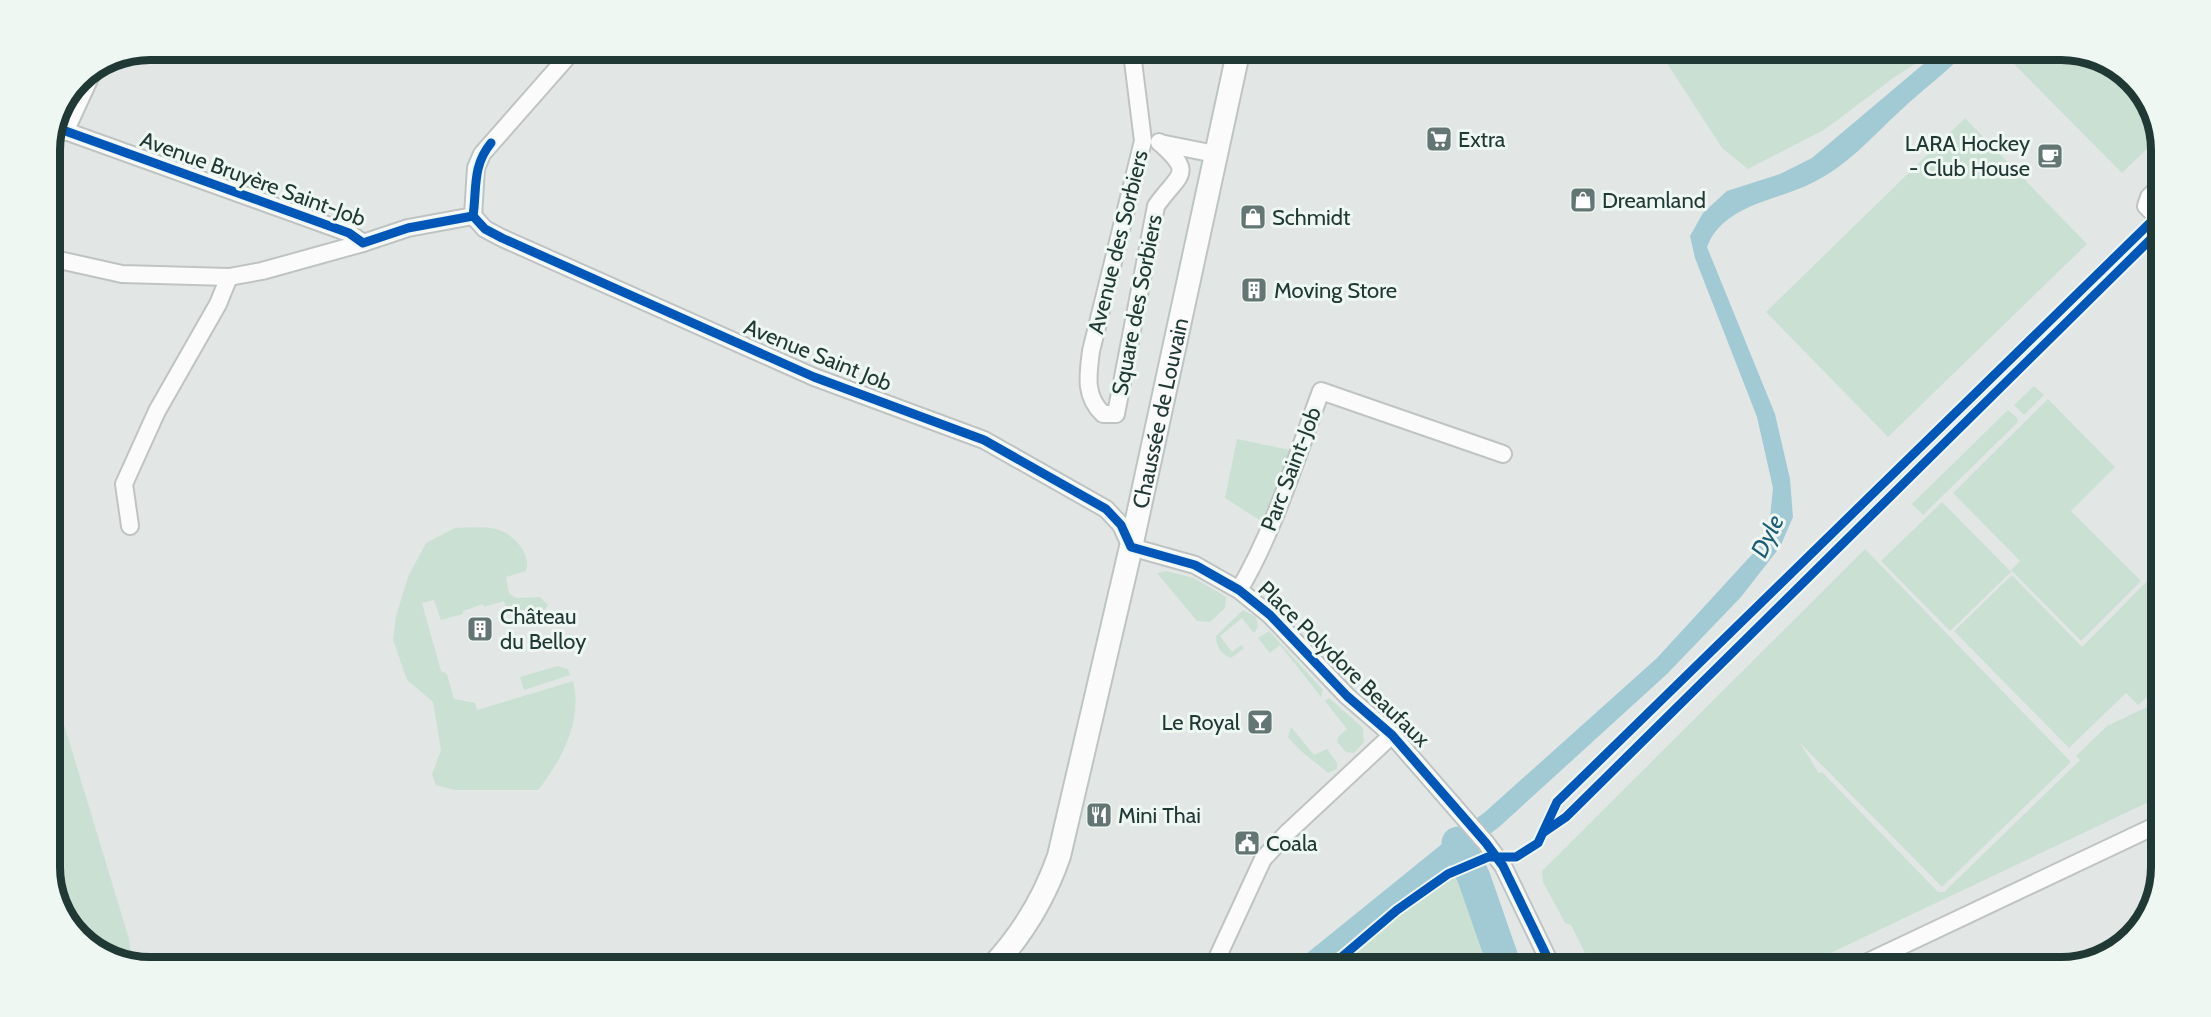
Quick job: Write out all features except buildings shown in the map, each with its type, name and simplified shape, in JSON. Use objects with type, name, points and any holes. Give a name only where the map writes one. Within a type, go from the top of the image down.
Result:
[{"type":"main road","name":"Chaussée de Louvain","points":[[1001,957],[1029,922],[1042,900],[1059,856],[1131,548],[1236,60]]},
{"type":"street","points":[[473,216],[476,168],[482,154],[565,60]]},
{"type":"street","name":"Avenue des Sorbiers","points":[[1116,414],[1103,414],[1094,405],[1087,382],[1091,351],[1151,142],[1133,60]]},
{"type":"street","points":[[63,126],[82,91]]},
{"type":"street","name":"Avenue Bruyère Saint-Job","points":[[62,130],[349,233],[363,243],[408,228],[473,216]]},
{"type":"street","points":[[1151,142],[1215,154]]},
{"type":"street","name":"Square des Sorbiers","points":[[1116,414],[1156,206],[1177,183],[1182,173],[1179,160],[1151,142]]},
{"type":"street","points":[[2151,195],[2146,206],[2151,211]]},
{"type":"street","name":"Avenue Saint Job","points":[[473,216],[485,229],[502,238],[804,373],[984,440],[1106,509],[1121,525],[1131,548]]},
{"type":"street","points":[[60,260],[122,274],[229,277],[262,271],[363,243]]},
{"type":"street","points":[[130,525],[124,484],[157,411],[218,304],[229,277]]},
{"type":"street","name":"Parc Saint-Job","points":[[1239,590],[1252,568],[1274,515],[1321,391],[1503,454]]},
{"type":"street","name":"Place Polydore Beaufaux","points":[[1131,548],[1195,565],[1239,590],[1270,615],[1347,696],[1392,735],[1467,820],[1496,857],[1546,957]]},
{"type":"street","points":[[1219,957],[1263,860],[1287,833],[1392,735]]},
{"type":"street","points":[[1880,957],[2151,828]]},
{"type":"green space","points":[[1665,60],[1921,60],[1824,130],[1748,169],[1722,148]]},
{"type":"green space","points":[[2010,60],[2079,62],[2106,72],[2129,91],[2142,110],[2151,145],[2122,173]]},
{"type":"green space","points":[[1965,118],[2087,244],[1888,437],[1766,312]]},
{"type":"green space","points":[[2034,386],[2044,395],[2024,415],[2014,405]]},
{"type":"green space","points":[[2048,399],[2115,467],[2071,511],[2141,581],[2081,641],[2011,570],[2020,561],[1953,493]]},
{"type":"green space","points":[[2008,410],[2018,419],[2017,423],[1923,515],[1912,504]]},
{"type":"green space","points":[[1237,439],[1290,450],[1264,523],[1225,498]]},
{"type":"green space","points":[[1942,502],[2011,572],[1950,631],[1881,561]]},
{"type":"green space","points":[[480,527],[508,534],[519,544],[527,564],[526,571],[506,577],[509,593],[516,598],[540,597],[548,605],[543,612],[532,615],[524,610],[508,614],[504,601],[484,607],[483,604],[463,611],[463,614],[441,620],[434,600],[422,603],[441,671],[447,674],[454,699],[475,703],[477,710],[573,681],[575,710],[573,725],[555,766],[538,790],[455,790],[436,785],[432,774],[441,750],[433,702],[407,680],[393,640],[396,616],[408,577],[426,543],[455,528]]},
{"type":"green space","points":[[1865,549],[2071,762],[1942,887],[1800,743],[1819,773],[1822,772],[1938,892],[1944,892],[2080,760],[2076,756],[2107,726],[2145,708],[2151,703],[2151,801],[1822,957],[1587,957],[1571,925],[1565,923],[1543,882],[1542,871]]},
{"type":"green space","points":[[1166,571],[1194,578],[1226,597],[1225,608],[1210,622],[1197,621],[1157,573]]},
{"type":"green space","points":[[2012,575],[2082,647],[2151,577],[2151,693],[2138,705],[2126,693],[2069,748],[1954,631]]},
{"type":"green space","points":[[1243,610],[1256,617],[1258,627],[1254,633],[1242,618],[1220,636],[1232,652],[1241,645],[1244,648],[1231,658],[1220,650],[1216,636]]},
{"type":"green space","points":[[1269,631],[1323,690],[1321,697],[1280,645],[1270,653],[1258,638]]},
{"type":"green space","points":[[557,666],[568,669],[570,675],[524,690],[520,677]]},
{"type":"green space","points":[[1329,698],[1363,728],[1364,742],[1354,753],[1346,752],[1337,742],[1338,737],[1347,729],[1325,701]]},
{"type":"green space","points":[[60,711],[129,939],[131,955],[100,942],[75,917],[65,896],[60,873]]},
{"type":"green space","points":[[1291,727],[1314,755],[1327,749],[1337,763],[1337,769],[1328,773],[1302,752],[1288,737]]},
{"type":"green space","points":[[1459,858],[1494,957],[1331,957]]},
{"type":"water","name":"Dyle","points":[[1928,60],[1958,60],[1836,169],[1812,183],[1738,213],[1725,222],[1707,247],[1775,414],[1790,479],[1793,517],[1780,547],[1741,597],[1667,674],[1499,827],[1331,957],[1302,957],[1458,831],[1484,813],[1657,658],[1757,549],[1769,527],[1773,488],[1757,417],[1695,258],[1690,236],[1703,213],[1727,191],[1780,174],[1812,158]]},
{"type":"waterway","points":[[1458,843],[1474,878],[1502,957]]},
{"type":"cycle path","points":[[62,130],[349,233],[363,243],[408,228],[473,216]]},
{"type":"cycle path","points":[[473,216],[478,169],[491,143]]},
{"type":"cycle path","points":[[473,216],[485,229],[502,238],[814,377],[984,440],[1106,509],[1121,525],[1131,547],[1195,565],[1239,590],[1270,615],[1347,696],[1392,735],[1486,843],[1503,866],[1547,957]]},
{"type":"cycle path","points":[[1342,957],[1397,910],[1448,874],[1488,857],[1516,857],[1538,843],[1557,802],[2151,222]]},
{"type":"cycle path","points":[[1544,832],[1566,817],[2151,239]]},
{"type":"place","name":"Extra","points":[[1439,139]]},
{"type":"place","name":"LARA Hockey - Club House","points":[[2050,156]]},
{"type":"place","name":"Dreamland","points":[[1583,200]]},
{"type":"place","name":"Schmidt","points":[[1253,217]]},
{"type":"place","name":"Moving Store","points":[[1254,290]]},
{"type":"place","name":"Château du Belloy","points":[[480,629]]},
{"type":"place","name":"Le Royal","points":[[1260,722]]},
{"type":"place","name":"Mini Thai","points":[[1099,815]]},
{"type":"place","name":"Coala","points":[[1247,843]]}]
